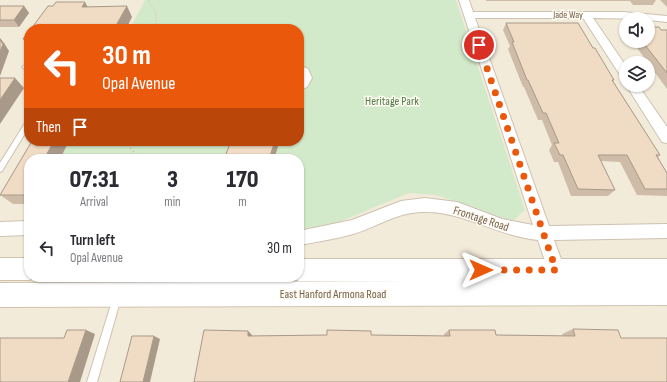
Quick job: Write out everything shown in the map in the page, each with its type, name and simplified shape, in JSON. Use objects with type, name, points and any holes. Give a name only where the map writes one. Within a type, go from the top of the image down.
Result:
[{"type":"main road","points":[[0,269],[24,269]]},
{"type":"main road","name":"East Hanford Armona Road","points":[[304,270],[667,270]]},
{"type":"main road","name":"East Hanford Armona Road","points":[[0,295],[667,294]]},
{"type":"street","points":[[464,0],[556,270]]},
{"type":"street","name":"Jade Way","points":[[469,15],[623,15],[667,19]]},
{"type":"street","points":[[586,15],[619,64]]},
{"type":"street","points":[[637,92],[667,138]]},
{"type":"street","name":"Frontage Road","points":[[304,237],[353,227],[401,208],[425,205],[457,209],[522,232],[667,231]]},
{"type":"street","points":[[0,229],[24,228]]},
{"type":"lane","points":[[0,169],[24,130]]},
{"type":"lane","points":[[92,382],[118,295]]},
{"type":"path","points":[[149,0],[149,3],[156,8],[158,20],[156,24]]},
{"type":"path","points":[[129,146],[135,154]]},
{"type":"shaded area","points":[[0,0],[667,0],[667,382],[0,382]]},
{"type":"green space","name":"Heritage Park","points":[[145,0],[456,0],[525,210],[514,220],[504,220],[477,208],[435,195],[409,193],[332,225],[304,228],[304,154],[62,154],[66,146],[304,146],[304,24],[133,24]]},
{"type":"building","points":[[56,2],[85,2],[82,7],[127,6],[117,24],[35,24],[48,6],[53,6]]},
{"type":"building","points":[[0,6],[24,6],[14,20],[0,20]]},
{"type":"building","points":[[506,23],[578,23],[593,48],[595,48],[614,80],[612,80],[619,92],[660,155],[656,155],[667,173],[667,189],[645,189],[627,155],[598,155],[615,190],[578,189],[563,155],[560,155],[554,143],[559,143],[546,113],[543,113],[527,80],[512,42],[514,42]]},
{"type":"building","points":[[655,27],[659,27],[661,30],[667,30],[667,73],[647,48],[655,48]]},
{"type":"building","points":[[0,40],[3,44],[0,52]]},
{"type":"building","points":[[0,78],[15,78],[0,100]]},
{"type":"building","points":[[29,146],[51,146],[47,154],[24,154]]},
{"type":"building","points":[[229,146],[273,146],[271,154],[226,154]]},
{"type":"building","points":[[24,154],[24,195],[0,195]]},
{"type":"building","points":[[573,329],[618,330],[621,338],[667,338],[667,382],[194,382],[204,330],[248,331],[248,336],[327,335],[327,330],[371,331],[371,335],[450,336],[449,330],[495,330],[496,335],[575,336]]},
{"type":"building","points":[[67,330],[86,330],[68,382],[0,382],[0,338],[64,338]]},
{"type":"building","points":[[132,336],[154,336],[143,382],[120,382]]},
{"type":"route","points":[[479,45],[556,270],[481,270]]}]
